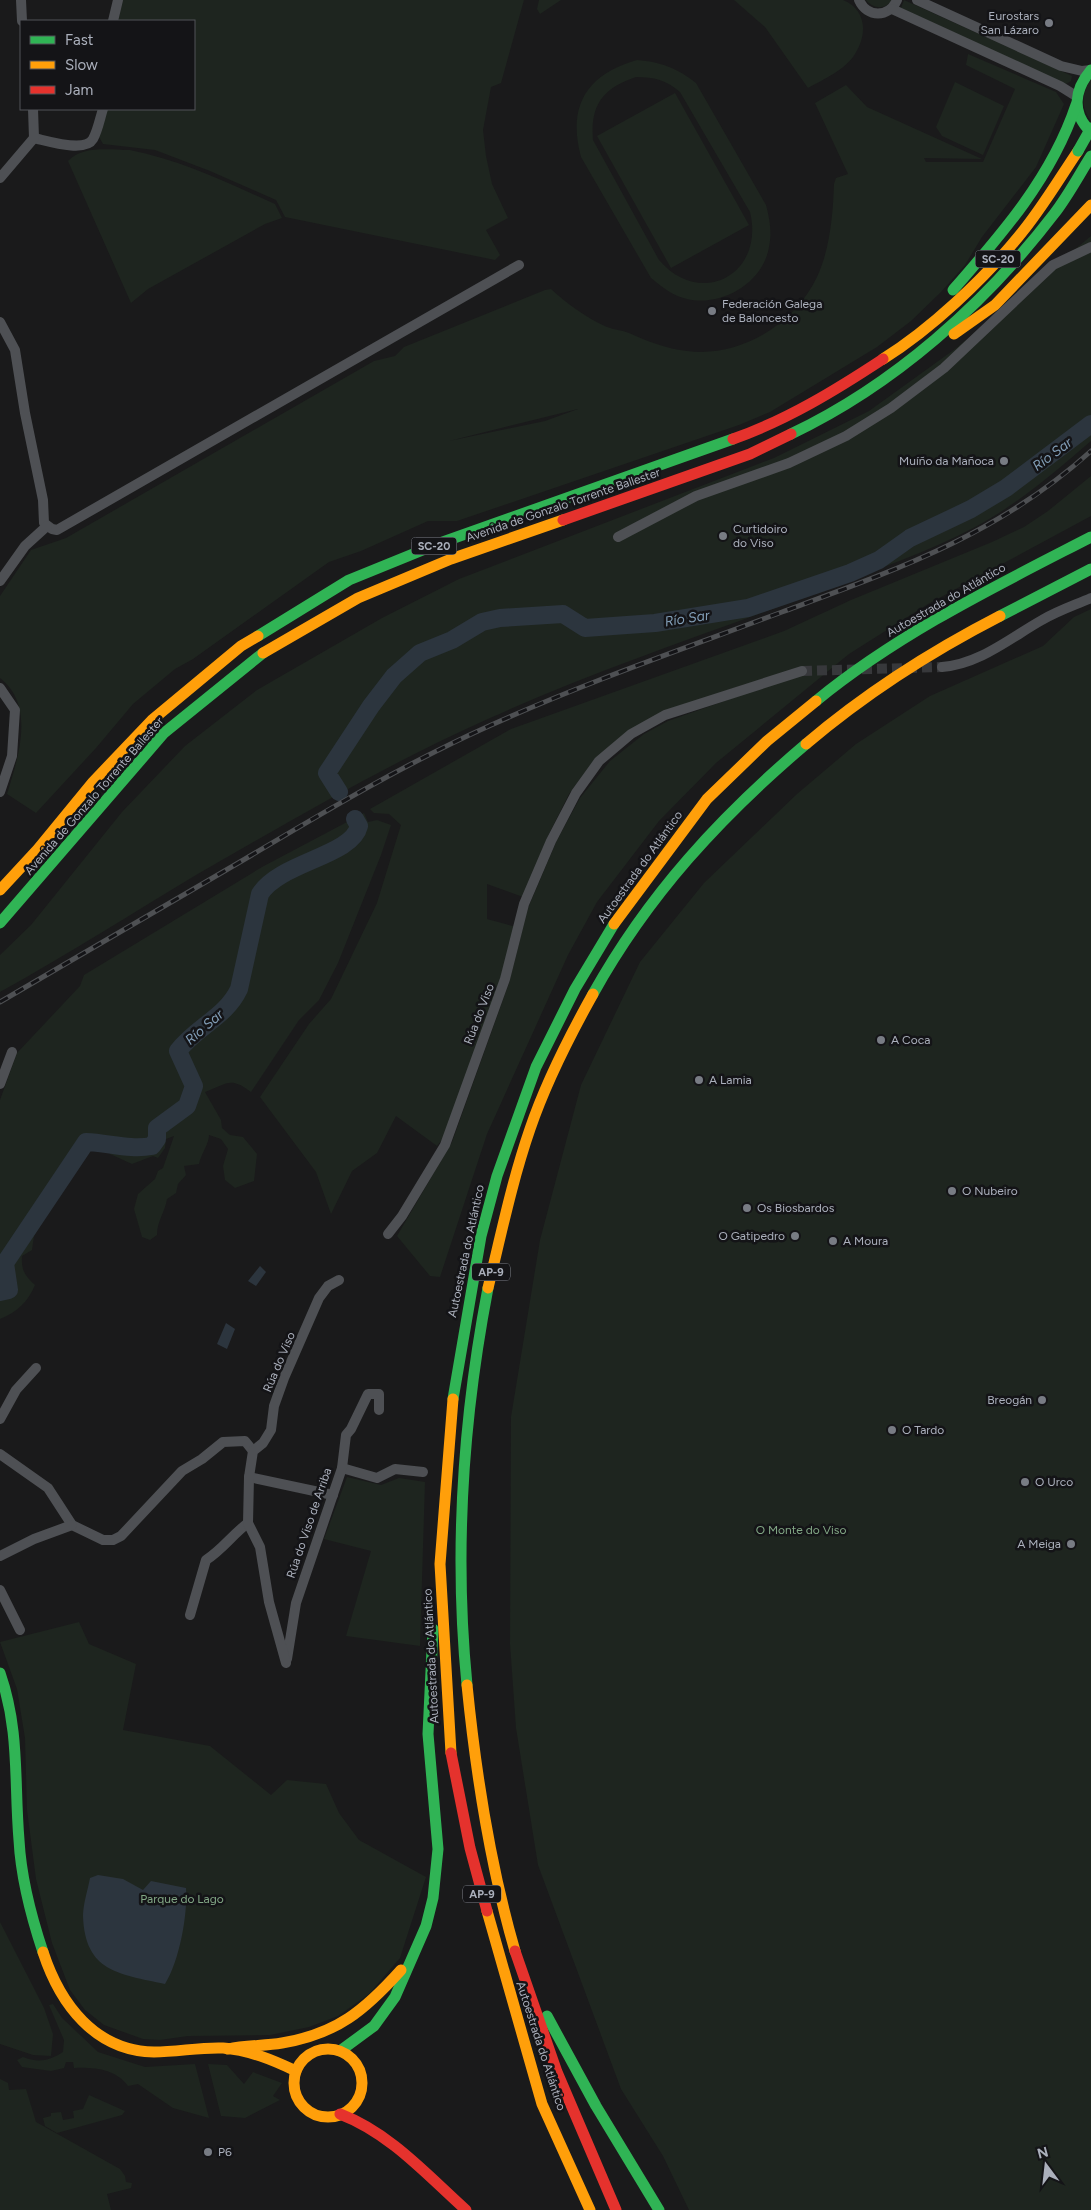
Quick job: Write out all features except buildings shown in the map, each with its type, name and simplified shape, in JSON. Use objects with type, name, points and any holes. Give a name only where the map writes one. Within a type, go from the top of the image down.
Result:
[{"type":"main road","points":[[898,350],[968,273],[1016,214],[1053,158],[1069,127],[1079,86],[1091,70]]},
{"type":"main road","points":[[1076,100],[1079,118],[1091,132]]},
{"type":"main road","name":"Avenida de Gonzalo Torrente Ballester","points":[[0,890],[93,782],[152,720],[241,646],[348,580],[440,543],[750,433],[827,395],[898,350],[989,270],[1025,228],[1078,151],[1091,128]]},
{"type":"main road","name":"Avenida de Gonzalo Torrente Ballester","points":[[1,923],[164,733],[254,659],[358,598],[451,559],[750,454],[806,427],[867,391],[934,340],[993,286],[1027,248],[1054,213],[1090,159]]},
{"type":"main road","points":[[934,340],[956,334],[995,305],[1091,205]]},
{"type":"main road","name":"Autoestrada do Atlántico","points":[[590,2210],[542,2104],[503,1972],[470,1848],[451,1754],[440,1564],[454,1384],[481,1236],[497,1176],[536,1067],[575,989],[618,918],[707,799],[767,741],[836,685],[901,640],[981,593],[1091,537]]},
{"type":"main road","name":"Autoestrada do Atlántico","points":[[616,2210],[586,2143],[518,1964],[490,1850],[474,1765],[462,1598],[463,1482],[472,1386],[484,1307],[498,1238],[533,1122],[554,1072],[590,999],[634,928],[674,872],[785,760],[854,705],[919,660],[996,617],[1091,568]]},
{"type":"main road","points":[[340,2051],[374,2026],[395,1997],[414,1954],[433,1898],[438,1849],[428,1734],[431,1651],[440,1564]]},
{"type":"main road","points":[[0,1673],[13,1717],[20,1856],[27,1894],[48,1966],[69,2007],[85,2025],[106,2040],[125,2048],[145,2053],[164,2053],[228,2048],[246,2044],[280,2044],[312,2038],[354,2018],[372,2003],[414,1954]]},
{"type":"main road","points":[[518,1964],[596,2106],[659,2210]]},
{"type":"main road","points":[[228,2048],[271,2058],[296,2071]]},
{"type":"main road","points":[[340,2114],[349,2109],[360,2093],[362,2083],[356,2063],[340,2051],[319,2050],[306,2058],[296,2071],[294,2082],[301,2104],[320,2116],[340,2114],[353,2117],[373,2129],[466,2210]]},
{"type":"main road","points":[[360,2093],[363,2106],[373,2129]]},
{"type":"street","points":[[21,0],[22,20]]},
{"type":"street","points":[[113,20],[118,0]]},
{"type":"street","points":[[859,0],[864,8],[875,14],[886,12],[895,4],[1060,86],[1076,100]]},
{"type":"street","points":[[917,0],[1061,66],[1082,71],[1091,70]]},
{"type":"street","points":[[0,178],[34,138],[33,110]]},
{"type":"street","points":[[34,138],[80,146],[89,144],[94,138],[103,110]]},
{"type":"street","points":[[618,537],[696,496],[789,462],[846,436],[891,408],[944,368],[1053,265],[1091,247]]},
{"type":"street","points":[[0,322],[15,350],[25,413],[44,500],[44,523],[57,530],[519,265]]},
{"type":"street","points":[[0,581],[25,546],[47,526]]},
{"type":"street","points":[[942,667],[966,664],[1006,643],[1044,619],[1091,598]]},
{"type":"street","name":"Rúa do Viso","points":[[388,1234],[434,1165],[451,1132],[505,980],[524,904],[551,842],[576,793],[599,761],[631,734],[665,715],[802,671]]},
{"type":"street","points":[[0,688],[15,710],[12,756],[0,792]]},
{"type":"street","points":[[0,1084],[12,1052]]},
{"type":"street","name":"Rúa do Viso","points":[[253,1451],[263,1443],[271,1430],[274,1406],[284,1378],[319,1298],[328,1286],[339,1280]]},
{"type":"street","points":[[0,1418],[16,1390],[36,1368]]},
{"type":"street","name":"Rúa do Viso de Arriba","points":[[248,1523],[260,1547],[269,1602],[286,1662],[296,1603],[342,1468],[346,1435],[351,1429],[368,1394],[379,1394],[380,1410]]},
{"type":"street","points":[[0,1454],[48,1488],[72,1525],[89,1536],[103,1540],[113,1540],[120,1536],[182,1471],[224,1442],[245,1441],[251,1445],[253,1451],[249,1477],[248,1523],[237,1531],[217,1553],[206,1560],[190,1615]]},
{"type":"street","points":[[342,1468],[377,1478],[395,1469],[423,1472]]},
{"type":"street","points":[[249,1477],[333,1495]]},
{"type":"street","points":[[0,1556],[34,1539],[72,1525]]},
{"type":"street","points":[[0,1590],[20,1630]]},
{"type":"green space","points":[[123,0],[524,0],[501,83],[491,87],[483,130],[492,184],[508,218],[486,230],[500,255],[495,260],[285,217],[276,200],[210,171],[155,150],[103,144],[98,135],[107,110],[195,110],[195,20],[118,20]]},
{"type":"green space","points":[[539,0],[561,0],[540,14],[537,9]]},
{"type":"green space","points":[[734,0],[843,0],[851,4],[860,16],[863,30],[862,38],[855,54],[846,65],[808,88],[765,27]]},
{"type":"green space","points":[[866,0],[892,0],[883,7],[875,7]]},
{"type":"green space","points":[[904,0],[1072,76],[1071,81],[1066,84],[901,8]]},
{"type":"green space","points":[[968,54],[1056,92],[1064,104],[1036,167],[982,237],[965,265],[911,321],[877,347],[770,412],[739,425],[457,521],[428,521],[361,551],[329,562],[193,659],[175,669],[133,704],[96,748],[36,813],[7,794],[19,749],[21,718],[18,703],[11,690],[0,678],[0,596],[31,550],[66,538],[374,361],[395,356],[404,347],[545,290],[551,289],[578,310],[607,327],[672,348],[707,352],[727,349],[746,343],[764,334],[795,309],[817,277],[828,243],[832,219],[834,184],[836,178],[848,174],[815,103],[846,85],[867,107],[982,159],[924,158],[926,162],[983,162],[1015,89],[966,65]],"holes":[[[578,409],[545,421],[449,441]]]},
{"type":"green space","points":[[637,60],[654,62],[682,73],[696,83],[766,205],[770,237],[765,260],[759,271],[750,281],[739,290],[727,296],[700,301],[682,298],[651,278],[581,157],[577,139],[579,108],[585,95],[594,83],[605,74]],"holes":[[[642,77],[665,82],[680,92],[750,212],[752,234],[748,253],[739,267],[726,278],[710,283],[693,282],[676,275],[659,260],[593,140],[594,117],[601,100],[607,93],[625,81]]]},
{"type":"green space","points":[[1091,80],[1091,121],[1085,111],[1084,95]]},
{"type":"green space","points":[[955,82],[1004,106],[983,155],[942,136],[936,127]]},
{"type":"green space","points":[[675,93],[749,225],[671,268],[597,136]]},
{"type":"green space","points":[[89,150],[130,150],[186,166],[240,188],[275,204],[282,218],[265,224],[148,289],[131,303],[68,161],[74,156]]},
{"type":"green space","points":[[1091,236],[1091,441],[1022,497],[977,526],[921,552],[572,683],[452,735],[378,773],[268,834],[0,992],[0,955],[31,925],[122,812],[185,746],[257,690],[382,618],[459,579],[774,458],[869,411],[955,349]]},
{"type":"green space","points":[[1091,476],[1091,516],[928,604],[849,654],[716,763],[659,821],[597,902],[568,955],[487,1134],[440,1277],[430,1276],[397,1236],[452,1142],[509,983],[528,908],[557,840],[580,798],[610,761],[644,734],[668,721],[767,686],[746,684],[662,712],[594,760],[569,794],[549,834],[523,897],[487,884],[487,919],[516,927],[502,975],[444,1137],[437,1146],[396,1116],[377,1153],[352,1171],[331,1214],[316,1172],[260,1097],[309,1024],[331,999],[377,903],[401,825],[389,814],[374,813],[370,809],[511,729],[784,631],[851,600],[992,542],[1024,527],[1048,511]]},
{"type":"green space","name":"O Monte do Viso","points":[[1091,609],[1091,2210],[689,2210],[663,2156],[621,2089],[538,1865],[516,1728],[510,1644],[511,1417],[540,1240],[581,1085],[640,962],[704,883],[797,794],[856,744],[930,696],[1043,646],[1074,617]]},
{"type":"green space","points":[[364,813],[368,822],[377,820],[391,825],[338,963],[319,1000],[299,1020],[251,1092],[238,1084],[228,1083],[205,1092],[221,1120],[222,1128],[230,1135],[243,1137],[257,1154],[254,1181],[235,1188],[225,1180],[223,1166],[228,1149],[221,1139],[209,1135],[199,1164],[184,1166],[186,1175],[178,1184],[176,1193],[167,1199],[158,1225],[157,1235],[150,1240],[142,1237],[134,1209],[138,1194],[155,1179],[158,1171],[163,1168],[174,1136],[166,1139],[165,1148],[158,1158],[153,1156],[132,1164],[110,1154],[105,1146],[89,1147],[34,1236],[32,1250],[22,1256],[24,1272],[35,1285],[32,1291],[21,1306],[0,1319],[0,1100],[17,1053],[80,986],[84,975],[262,867]]},
{"type":"green space","points":[[347,1477],[381,1485],[399,1478],[425,1482],[420,1646],[346,1636],[371,1551],[324,1539]]},
{"type":"green space","name":"Parque do Lago","points":[[79,1622],[89,1644],[136,1664],[123,1730],[210,1746],[271,1795],[287,1780],[326,1784],[339,1813],[359,1840],[426,1877],[400,1958],[369,1994],[338,2016],[309,2027],[270,2035],[188,2036],[160,2040],[143,2039],[104,2025],[85,2010],[70,1990],[52,1943],[36,1879],[27,1810],[25,1738],[17,1689],[0,1642]]},
{"type":"green space","points":[[0,1922],[44,2008],[53,2034],[51,2056],[33,2055],[0,2044]]},
{"type":"green space","points":[[53,2004],[62,2018],[98,2052],[145,2067],[195,2064],[209,2118],[173,2108],[138,2084],[128,2086],[117,2076],[104,2070],[74,2068],[73,2062],[66,2062],[64,2068],[51,2071],[22,2067],[17,2060],[23,2057],[43,2060],[63,2052],[64,2040],[49,2005]]},
{"type":"green space","points":[[208,2064],[227,2065],[244,2084],[253,2072],[282,2083],[273,2096],[280,2100],[245,2118],[221,2116]]},
{"type":"green space","points":[[0,2079],[8,2083],[9,2090],[26,2089],[36,2122],[120,2169],[125,2176],[126,2182],[132,2183],[131,2188],[107,2194],[111,2210],[0,2210]]},
{"type":"green space","points":[[89,2095],[125,2111],[122,2115],[57,2133],[45,2126],[43,2118],[51,2116],[51,2113],[61,2112],[63,2120],[74,2118],[73,2111],[83,2109]]},
{"type":"shaded area","points":[[260,1266],[266,1272],[256,1286],[248,1281]]},
{"type":"shaded area","points":[[226,1323],[235,1329],[227,1349],[217,1344]]},
{"type":"shaded area","points":[[98,1875],[123,1879],[143,1890],[151,1881],[186,1888],[186,1911],[182,1938],[170,1975],[165,1984],[119,1973],[98,1959],[90,1949],[85,1935],[83,1911],[90,1878]]},
{"type":"waterway","name":"Río Sar","points":[[339,792],[327,773],[371,706],[394,676],[420,653],[452,640],[482,622],[500,618],[563,614],[585,628],[655,623],[748,608],[850,573],[879,560],[910,538],[971,509],[1006,488],[1091,424]]},
{"type":"waterway","name":"Río Sar","points":[[0,1292],[9,1290],[5,1263],[86,1142],[128,1147],[152,1146],[157,1139],[157,1128],[187,1106],[194,1086],[178,1051],[193,1035],[227,1007],[239,989],[260,894],[270,883],[283,874],[343,845],[354,836],[359,826],[355,819]]},
{"type":"tunnel","points":[[802,671],[942,667]]},
{"type":"railway","points":[[0,1002],[335,806],[426,756],[561,695],[905,565],[982,528],[1020,506],[1091,451]]},
{"type":"traffic: fast","points":[[1091,70],[1081,85],[1077,101],[1080,117],[1091,132]]},
{"type":"traffic: fast","points":[[953,290],[990,248],[1024,203],[1054,156],[1076,105]]},
{"type":"traffic: fast","points":[[1078,151],[1091,128]]},
{"type":"traffic: fast","points":[[791,434],[866,392],[901,367],[968,310],[1027,247],[1054,214],[1091,156]]},
{"type":"traffic: fast","points":[[258,636],[349,580],[440,543],[733,439]]},
{"type":"traffic: fast","points":[[816,701],[848,676],[914,632],[984,592],[1091,537]]},
{"type":"traffic: fast","points":[[1000,616],[1091,569]]},
{"type":"traffic: fast","points":[[0,923],[164,733],[263,653]]},
{"type":"traffic: fast","points":[[593,994],[637,923],[688,859],[744,800],[806,744]]},
{"type":"traffic: fast","points":[[453,1399],[481,1236],[497,1176],[536,1067],[575,989],[614,924]]},
{"type":"traffic: fast","points":[[467,1685],[461,1586],[463,1486],[472,1386],[488,1288]]},
{"type":"traffic: fast","points":[[340,2051],[374,2026],[395,1997],[426,1926],[433,1898],[438,1849],[428,1734],[433,1629]]},
{"type":"traffic: fast","points":[[0,1673],[11,1715],[20,1854],[24,1883],[43,1952]]},
{"type":"traffic: fast","points":[[547,2016],[596,2106],[659,2210]]},
{"type":"traffic: slow","points":[[883,359],[938,318],[990,269],[1035,216],[1078,151]]},
{"type":"traffic: slow","points":[[954,334],[995,305],[1091,205]]},
{"type":"traffic: slow","points":[[263,653],[358,598],[451,559],[563,520]]},
{"type":"traffic: slow","points":[[806,744],[899,674],[1000,616]]},
{"type":"traffic: slow","points":[[0,890],[38,849],[93,782],[152,720],[241,646],[258,636]]},
{"type":"traffic: slow","points":[[614,924],[707,799],[767,741],[816,701]]},
{"type":"traffic: slow","points":[[488,1288],[512,1188],[530,1129],[558,1060],[593,994]]},
{"type":"traffic: slow","points":[[451,1753],[440,1564],[453,1399]]},
{"type":"traffic: slow","points":[[467,1685],[485,1820],[498,1886],[515,1951]]},
{"type":"traffic: slow","points":[[487,1911],[542,2104],[590,2210]]},
{"type":"traffic: slow","points":[[43,1952],[50,1971],[70,2006],[97,2034],[114,2043],[133,2050],[154,2052],[214,2048],[233,2049],[261,2056],[296,2071]]},
{"type":"traffic: slow","points":[[228,2049],[275,2044],[319,2033],[349,2018],[375,1997],[401,1970]]},
{"type":"traffic: slow","points":[[328,2049],[341,2052],[352,2059],[359,2070],[362,2083],[359,2096],[352,2107],[341,2114],[328,2117],[315,2114],[304,2107],[297,2096],[294,2083],[297,2070],[304,2059],[315,2052],[328,2049]]},
{"type":"traffic: jam","points":[[733,439],[792,414],[883,359]]},
{"type":"traffic: jam","points":[[563,520],[750,454],[791,434]]},
{"type":"traffic: jam","points":[[451,1753],[470,1848],[487,1911]]},
{"type":"traffic: jam","points":[[515,1951],[557,2072],[616,2210]]},
{"type":"traffic: jam","points":[[340,2114],[358,2122],[392,2143],[466,2210]]},
{"type":"place","name":"Eurostars San Lázaro","points":[[1049,23]]},
{"type":"place","name":"Federación Galega de Baloncesto","points":[[712,311]]},
{"type":"place","name":"Muíño da Mañoca","points":[[1004,461]]},
{"type":"place","name":"Curtidoiro do Viso","points":[[723,536]]},
{"type":"place","name":"A Coca","points":[[881,1040]]},
{"type":"place","name":"A Lamia","points":[[699,1080]]},
{"type":"place","name":"O Nubeiro","points":[[952,1191]]},
{"type":"place","name":"Os Biosbardos","points":[[747,1208]]},
{"type":"place","name":"O Gatipedro","points":[[795,1236]]},
{"type":"place","name":"A Moura","points":[[833,1241]]},
{"type":"place","name":"Breogán","points":[[1042,1400]]},
{"type":"place","name":"O Tardo","points":[[892,1430]]},
{"type":"place","name":"O Urco","points":[[1025,1482]]},
{"type":"place","name":"A Meiga","points":[[1071,1544]]},
{"type":"place","name":"P6","points":[[208,2152]]}]
